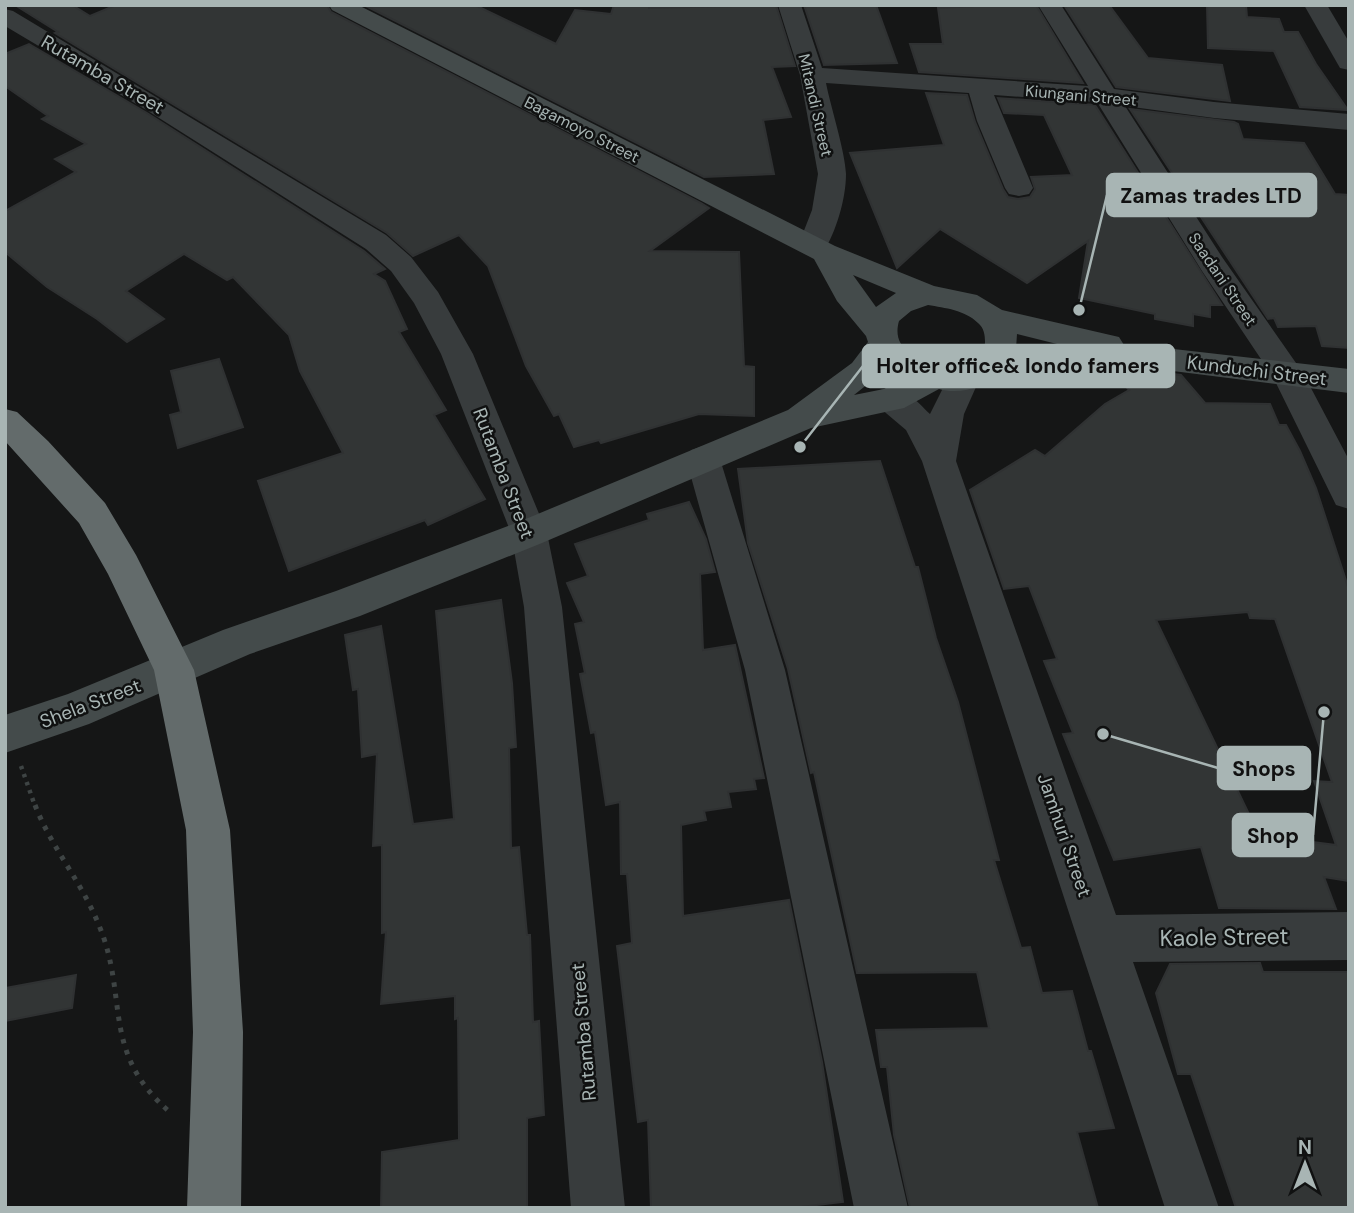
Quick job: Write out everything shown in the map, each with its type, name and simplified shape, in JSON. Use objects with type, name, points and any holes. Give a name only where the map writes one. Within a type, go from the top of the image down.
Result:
[{"type":"highway","points":[[5,421],[36,450],[92,513],[123,566],[174,670],[208,830],[218,1032],[214,1208]]},
{"type":"main road","name":"Bagamoyo Street","points":[[340,5],[819,249],[928,295]]},
{"type":"main road","points":[[819,249],[863,316],[898,362],[922,374],[950,378]]},
{"type":"main road","points":[[800,419],[863,372],[882,339],[882,321],[888,311],[912,298],[928,295],[963,300],[992,318],[1165,359]]},
{"type":"main road","points":[[800,419],[865,407],[950,378],[977,374],[997,361],[1002,351],[1003,340],[992,318]]},
{"type":"main road","points":[[997,361],[1165,359]]},
{"type":"main road","name":"Kunduchi Street","points":[[1165,359],[1349,381]]},
{"type":"main road","name":"Shela Street","points":[[7,733],[74,711],[237,642],[346,604],[529,533],[800,419]]},
{"type":"street","name":"Mitandi Street","points":[[789,5],[812,75],[832,174],[819,249]]},
{"type":"street","name":"Saadani Street","points":[[1049,5],[1103,95],[1212,264],[1287,373],[1349,495]]},
{"type":"street","points":[[1315,5],[1349,63]]},
{"type":"street","name":"Rutamba Street","points":[[5,16],[157,106],[376,242],[401,264],[427,299],[457,354],[529,533],[544,620],[598,1208]]},
{"type":"street","name":"Kiungani Street","points":[[812,75],[1103,95],[1214,110],[1349,122]]},
{"type":"street","points":[[979,86],[990,121],[1018,188]]},
{"type":"street","points":[[939,461],[950,378]]},
{"type":"street","name":"Jamhuri Street","points":[[892,399],[918,422],[939,461],[1192,1208]]},
{"type":"street","points":[[703,459],[765,670],[881,1208]]},
{"type":"street","name":"Kaole Street","points":[[1100,939],[1349,936]]},
{"type":"path","points":[[7,733],[51,843],[103,933],[120,1034],[125,1055],[134,1074],[154,1102],[215,1143]]},
{"type":"building","points":[[15,5],[72,5],[90,16],[116,5],[327,5],[331,12],[701,203],[709,208],[650,251],[739,252],[744,366],[754,367],[754,416],[699,414],[601,443],[599,440],[574,447],[559,414],[554,416],[526,366],[488,266],[459,235],[413,256],[387,233],[55,33],[58,32]]},
{"type":"building","points":[[364,5],[475,5],[556,44],[575,10],[611,14],[614,5],[649,5],[649,8],[776,5],[795,66],[772,67],[791,117],[763,120],[774,174],[704,177]]},
{"type":"building","points":[[804,5],[876,5],[897,63],[824,65]]},
{"type":"building","points":[[1036,5],[1083,83],[919,72],[910,44],[943,44],[938,8]]},
{"type":"building","points":[[1064,5],[1109,5],[1148,58],[1222,65],[1230,101],[1116,87]]},
{"type":"building","points":[[1207,5],[1246,5],[1247,17],[1279,19],[1284,32],[1298,32],[1316,64],[1348,110],[1300,107],[1274,51],[1208,48]]},
{"type":"building","points":[[29,44],[147,113],[364,251],[385,269],[374,274],[385,281],[407,329],[399,332],[446,410],[434,415],[485,499],[428,525],[425,520],[289,571],[258,481],[343,453],[300,371],[289,335],[233,277],[227,280],[184,254],[126,291],[164,319],[127,342],[47,287],[5,252],[5,211],[76,172],[55,159],[86,144],[42,119],[48,116],[5,86],[5,54]]},
{"type":"building","points":[[926,93],[967,95],[975,122],[1003,189],[1008,197],[1018,199],[1030,197],[1035,189],[1031,177],[1072,175],[1044,115],[1004,113],[998,98],[1095,105],[1222,305],[1210,305],[1210,317],[1193,314],[1193,326],[1155,319],[1155,314],[1079,298],[1088,241],[1027,283],[940,229],[897,268],[850,153],[944,145]]},
{"type":"building","points":[[1130,109],[1234,122],[1238,124],[1243,139],[1304,143],[1335,194],[1349,195],[1349,348],[1322,346],[1316,326],[1278,327],[1274,318],[1268,319]]},
{"type":"building","points":[[219,359],[243,427],[178,448],[170,415],[181,412],[171,371]]},
{"type":"building","points":[[1165,373],[1181,375],[1205,403],[1270,404],[1279,425],[1286,425],[1316,488],[1349,590],[1349,881],[1324,877],[1336,909],[1219,908],[1201,847],[1114,860],[1063,734],[1073,733],[1044,661],[1057,659],[1029,586],[1004,589],[970,490],[1035,450],[1045,456],[1105,404],[1129,390],[1124,384]],"holes":[[[1248,612],[1250,618],[1275,619],[1332,782],[1314,781],[1336,845],[1259,835],[1156,620]]]},
{"type":"building","points":[[880,461],[915,567],[918,567],[936,638],[958,702],[999,860],[994,860],[1021,948],[1030,947],[1042,993],[1072,991],[1088,1051],[1091,1051],[1114,1128],[1077,1132],[1098,1208],[910,1208],[894,1135],[887,1067],[881,1067],[876,1030],[989,1028],[977,972],[857,973],[814,772],[811,773],[788,669],[748,543],[738,469]]},
{"type":"building","points":[[689,502],[706,539],[715,572],[700,574],[703,650],[735,645],[764,778],[754,779],[756,789],[728,792],[731,807],[704,811],[706,820],[681,825],[683,916],[789,900],[822,1062],[843,1202],[792,1208],[651,1208],[648,1120],[638,1122],[617,946],[632,943],[627,874],[621,874],[620,802],[606,805],[595,732],[591,733],[580,674],[585,673],[575,624],[584,622],[567,583],[588,576],[575,544],[649,520],[647,514]]},
{"type":"building","points":[[501,600],[512,683],[516,747],[509,748],[511,848],[519,847],[527,935],[530,935],[533,1022],[539,1021],[544,1115],[527,1118],[527,1208],[381,1208],[382,1152],[459,1140],[458,1018],[455,1019],[455,996],[381,1004],[386,932],[382,933],[382,845],[373,846],[377,754],[362,757],[358,689],[353,690],[345,635],[381,626],[413,824],[454,819],[436,611]]},
{"type":"building","points":[[1260,963],[1263,972],[1349,972],[1349,1208],[1236,1208],[1191,1074],[1178,1074],[1156,993],[1170,964]]},
{"type":"building","points":[[76,975],[72,1008],[5,1021],[5,988]]},
{"type":"place","name":"Zamas trades LTD","points":[[1079,310]]},
{"type":"place","name":"Holter office& londo famers","points":[[800,447]]},
{"type":"place","name":"Shop","points":[[1324,712]]},
{"type":"place","name":"Shops","points":[[1103,734]]}]
